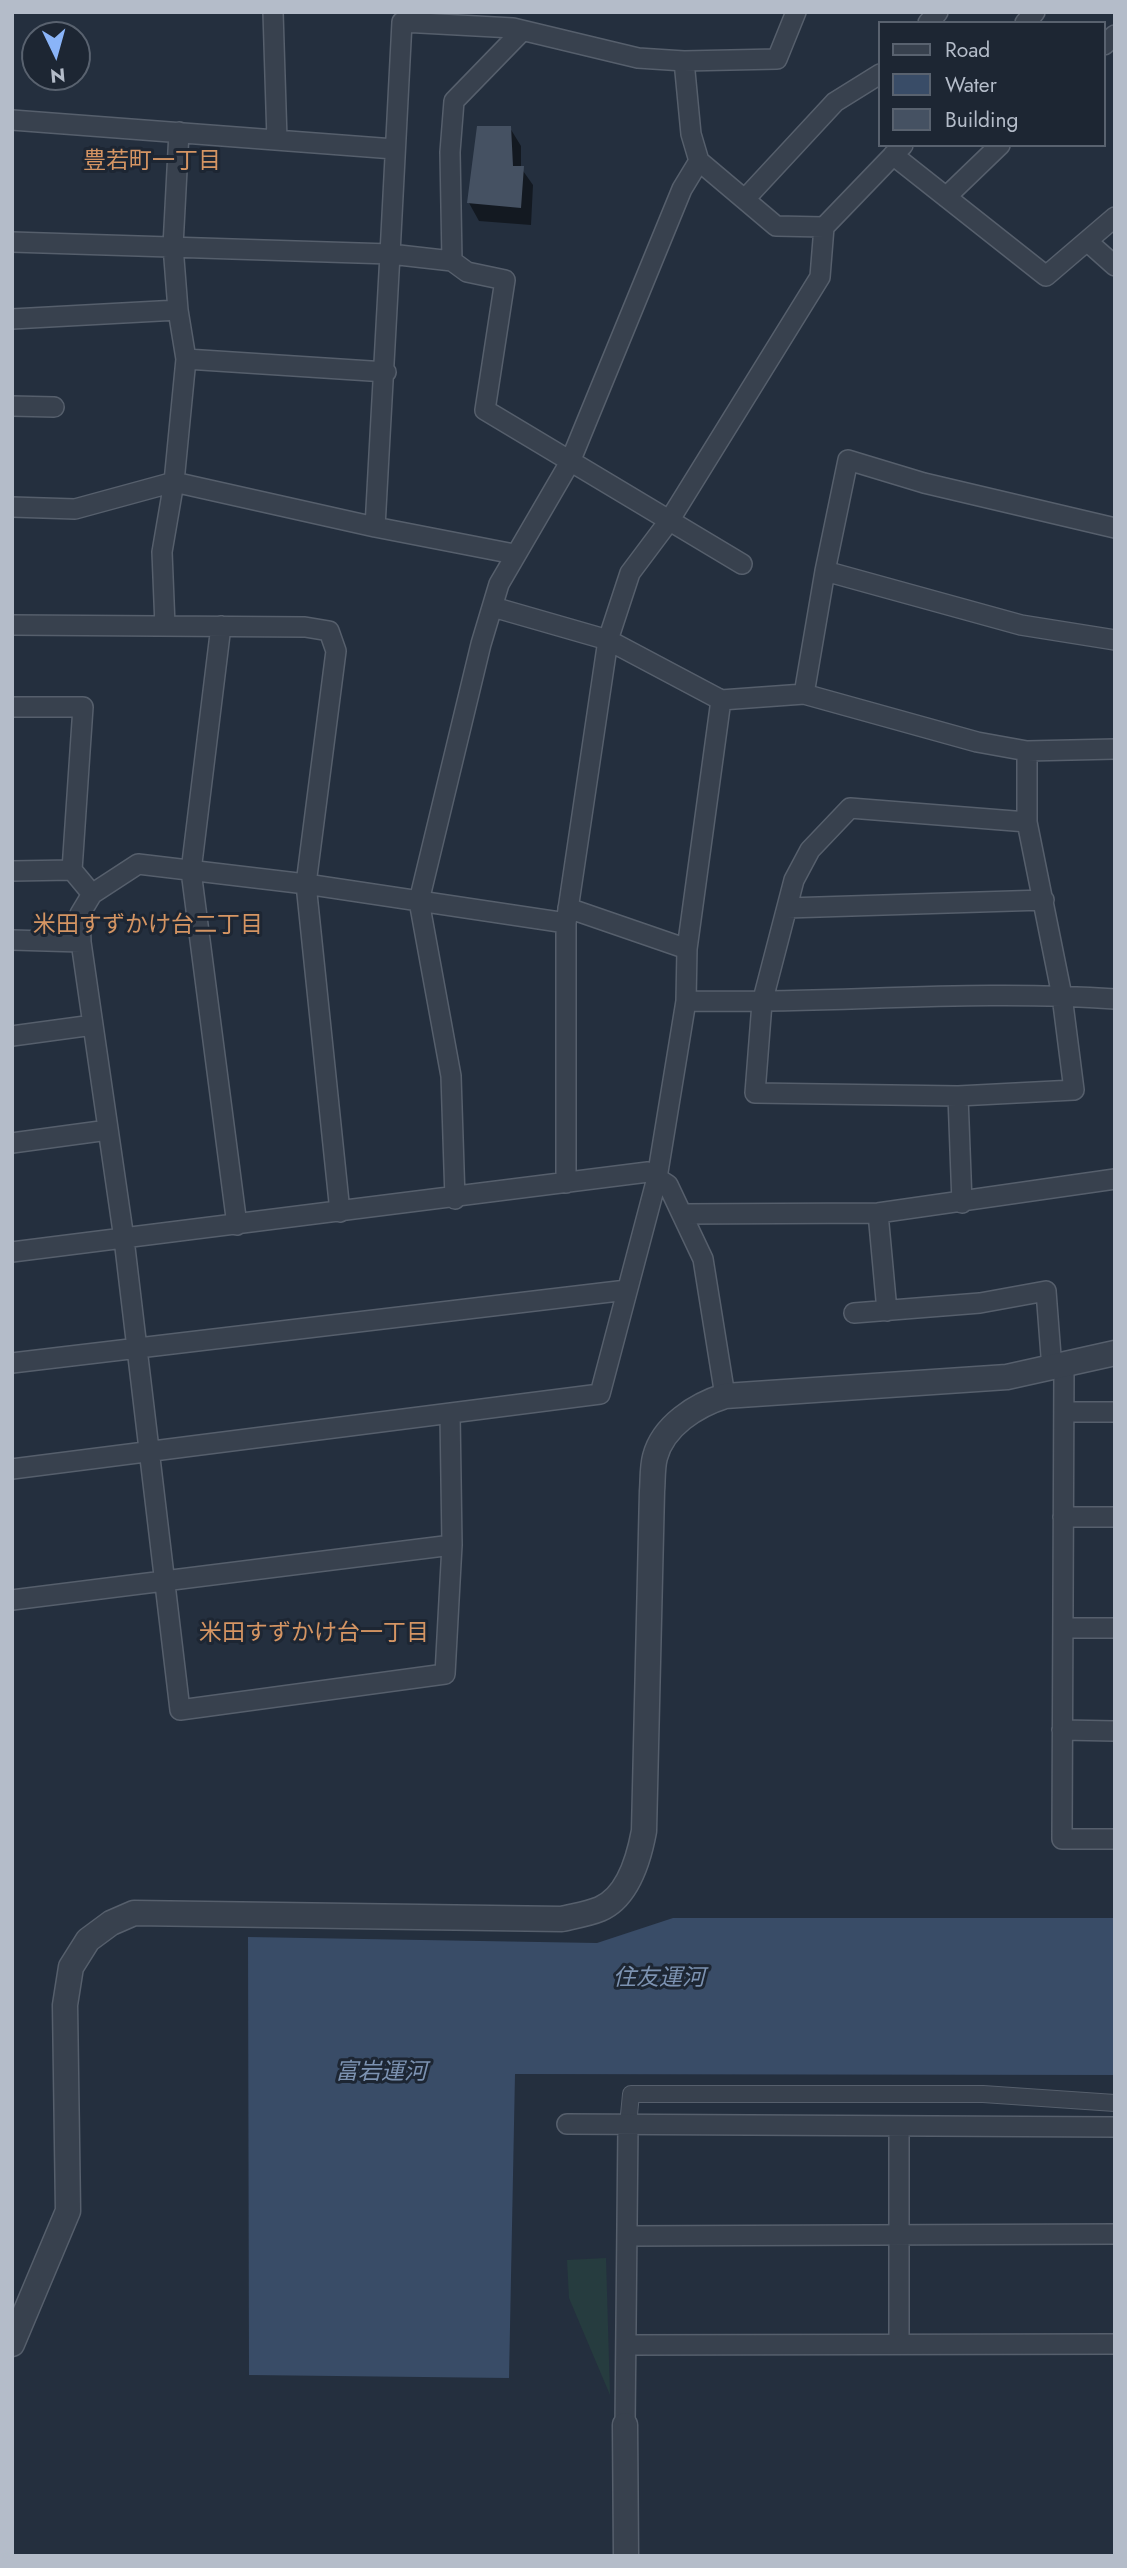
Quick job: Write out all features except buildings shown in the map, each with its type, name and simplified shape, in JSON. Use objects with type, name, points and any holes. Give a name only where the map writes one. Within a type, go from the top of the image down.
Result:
[{"type":"street","points":[[273,12],[277,140]]},
{"type":"street","points":[[375,527],[386,372],[402,17],[485,19],[521,24],[638,58],[684,61],[777,59],[796,12]]},
{"type":"street","points":[[452,261],[450,152],[454,101],[521,24]]},
{"type":"street","points":[[684,61],[691,134],[699,161],[776,226],[824,227]]},
{"type":"street","points":[[745,200],[835,102],[878,75]]},
{"type":"street","points":[[12,120],[394,149]]},
{"type":"street","points":[[165,626],[162,552],[174,482],[186,359],[178,310],[173,246],[179,132]]},
{"type":"street","points":[[946,197],[998,147]]},
{"type":"street","points":[[566,1183],[567,915],[608,640],[630,573],[669,521],[820,277],[824,227],[898,150],[946,197],[1046,276],[1115,217]]},
{"type":"street","points":[[454,1199],[451,1076],[419,901],[481,644],[499,584],[569,462],[682,190],[699,161]]},
{"type":"street","points":[[12,242],[390,254],[452,261],[467,272],[505,280],[485,410],[743,564]]},
{"type":"street","points":[[1088,242],[1115,266]]},
{"type":"street","points":[[12,319],[178,310]]},
{"type":"street","points":[[186,359],[386,372]]},
{"type":"street","points":[[12,406],[54,407]]},
{"type":"street","points":[[804,694],[848,460],[924,484],[1115,528]]},
{"type":"street","points":[[12,507],[75,509],[174,482],[375,527],[514,554]]},
{"type":"street","points":[[825,571],[1021,625],[1115,640]]},
{"type":"street","points":[[493,607],[608,640],[721,700],[804,694],[977,742],[1027,751],[1115,749]]},
{"type":"street","points":[[12,625],[305,627],[329,631],[336,651],[306,884],[340,1212]]},
{"type":"street","points":[[221,626],[191,871],[237,1225]]},
{"type":"street","points":[[12,1469],[600,1394],[657,1178],[686,1001],[687,949],[721,700]]},
{"type":"street","points":[[12,707],[83,707],[72,870],[92,894]]},
{"type":"street","points":[[1027,751],[1027,822],[1062,996],[1074,1090],[958,1096],[755,1093],[762,1003],[794,880],[810,850],[850,808],[1027,822]]},
{"type":"street","points":[[450,1414],[452,1545],[445,1674],[180,1710],[124,1239],[81,942],[80,914],[92,894],[138,864],[306,884],[419,901],[567,915],[687,949]]},
{"type":"street","points":[[12,870],[72,870]]},
{"type":"street","points":[[787,908],[1044,900]]},
{"type":"street","points":[[12,940],[81,942]]},
{"type":"street","points":[[686,1001],[762,1003],[1062,996],[1115,999]]},
{"type":"street","points":[[12,1036],[93,1026]]},
{"type":"street","points":[[958,1096],[962,1203]]},
{"type":"street","points":[[12,1143],[108,1130]]},
{"type":"street","points":[[12,1252],[454,1199],[648,1172],[668,1185],[703,1258],[725,1396]]},
{"type":"street","points":[[682,1214],[878,1213],[1115,1180]]},
{"type":"street","points":[[878,1213],[887,1311]]},
{"type":"street","points":[[12,1363],[627,1290]]},
{"type":"street","points":[[854,1313],[980,1303],[1046,1291],[1064,1412],[1062,1839],[1115,1839]]},
{"type":"street","points":[[12,2344],[68,2211],[65,2005],[71,1967],[88,1940],[103,1928],[134,1913],[562,1919],[602,1909],[625,1885],[639,1859],[645,1831],[655,1456],[671,1427],[706,1402],[725,1396],[1007,1377],[1115,1353]]},
{"type":"street","points":[[1064,1412],[1115,1412]]},
{"type":"street","points":[[1063,1517],[1115,1517]]},
{"type":"street","points":[[12,1600],[452,1545]]},
{"type":"street","points":[[1063,1628],[1115,1628]]},
{"type":"street","points":[[1062,1730],[1115,1731]]},
{"type":"street","points":[[626,2556],[628,2125],[631,2094],[984,2094],[1115,2103]]},
{"type":"street","points":[[567,2124],[1115,2127]]},
{"type":"street","points":[[898,2344],[899,2127]]},
{"type":"street","points":[[627,2236],[1115,2234]]},
{"type":"street","points":[[626,2345],[1115,2344]]},
{"type":"green space","points":[[606,2258],[610,2395],[569,2298],[567,2260]]},
{"type":"water","name":"富岩運河","points":[[673,1918],[1115,1918],[1115,2075],[515,2074],[509,2378],[249,2375],[248,1937],[597,1943]]},
{"type":"district","name":"豊若町一丁目","points":[[152,162]]},
{"type":"district","name":"米田すずかけ台二丁目","points":[[148,926]]},
{"type":"district","name":"米田すずかけ台一丁目","points":[[314,1634]]},
{"type":"water label","name":"住友運河","points":[[659,1979]]}]
